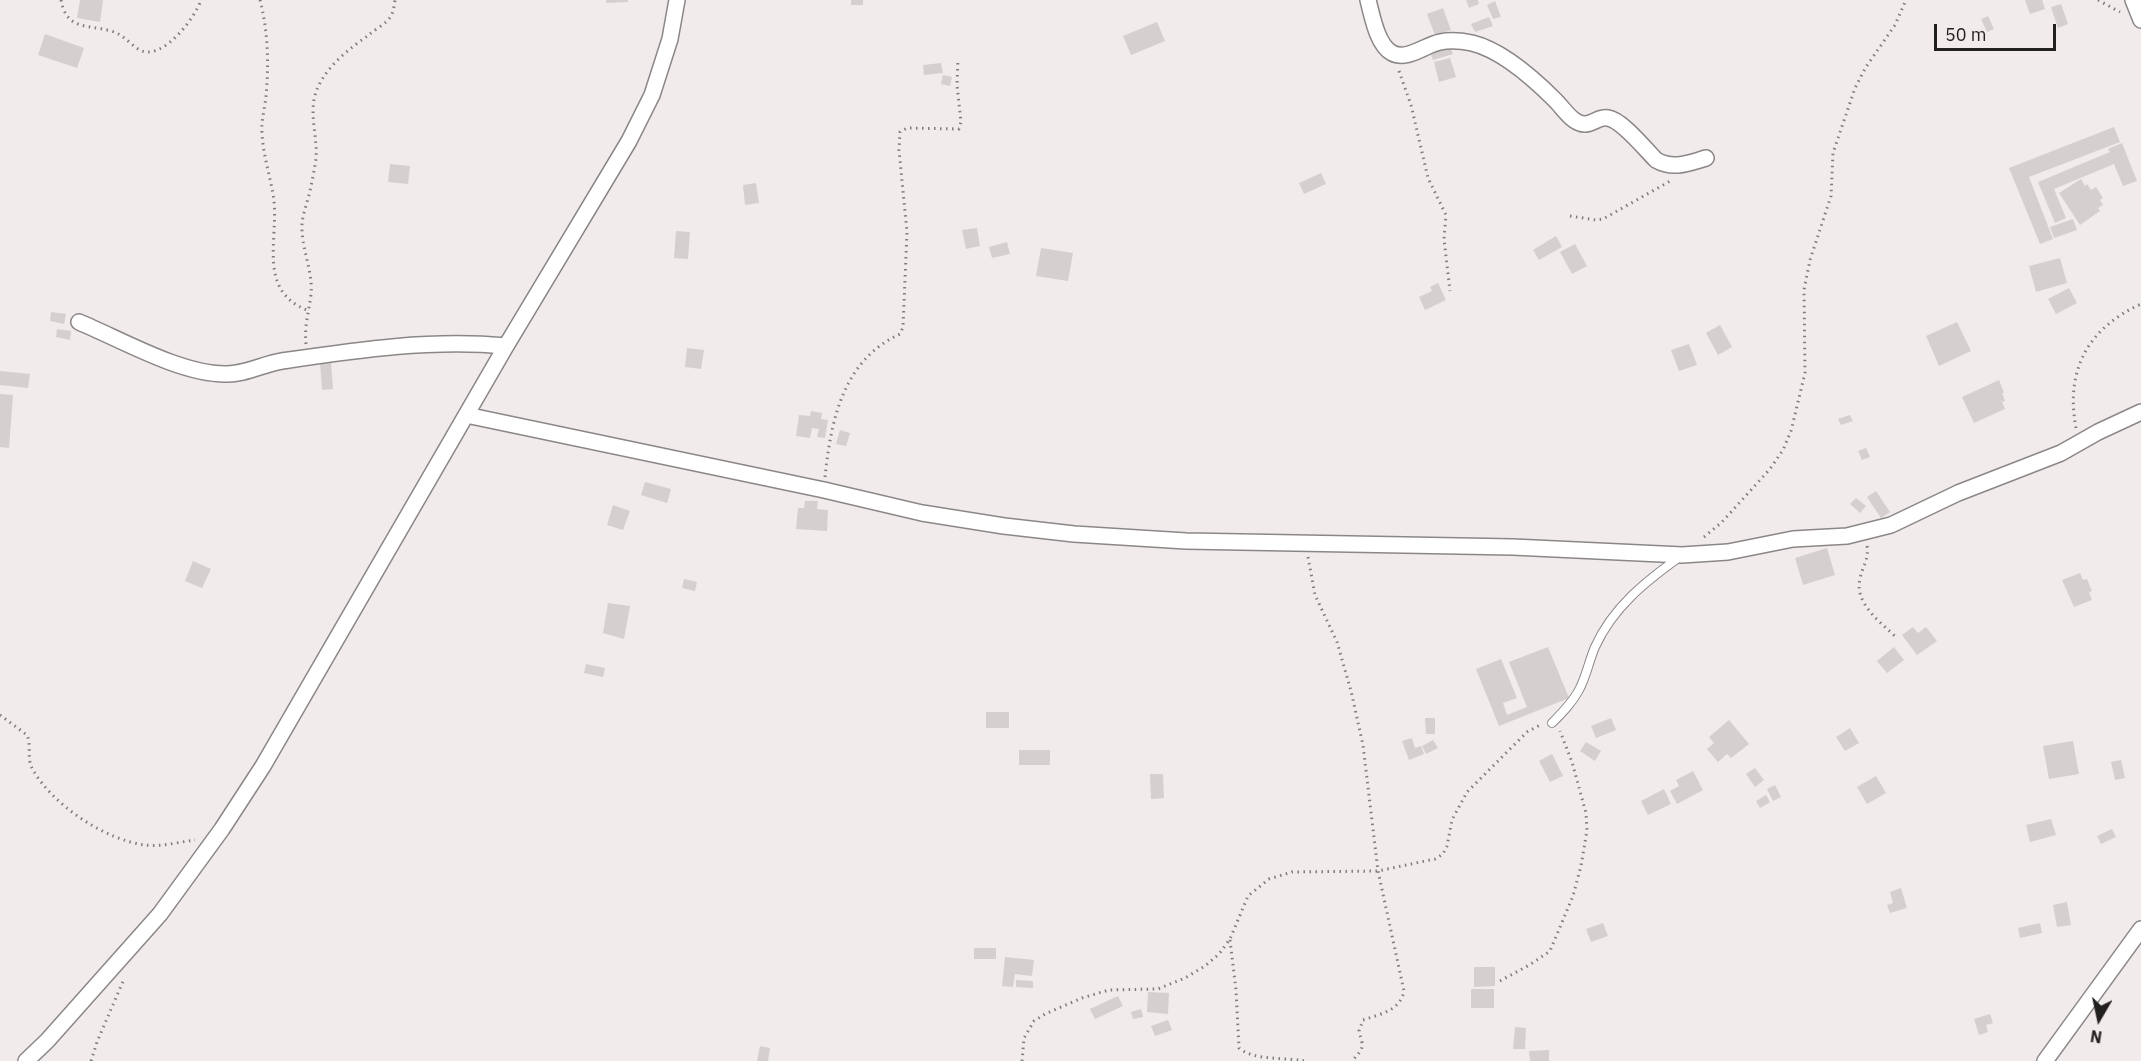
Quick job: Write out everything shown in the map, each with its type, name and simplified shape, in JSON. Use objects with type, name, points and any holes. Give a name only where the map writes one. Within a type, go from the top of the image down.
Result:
[{"type":"street","points":[[27,1061],[160,914],[222,829],[263,766],[321,670],[506,346],[629,141],[652,95],[670,39],[677,0]]},
{"type":"street","points":[[1368,0],[1379,35],[1385,47],[1391,52],[1399,55],[1409,54],[1442,41],[1474,44],[1495,53],[1534,80],[1573,120],[1589,124],[1610,118],[1626,130],[1656,160],[1672,166],[1706,158]]},
{"type":"street","points":[[2133,0],[2141,20]]},
{"type":"street","points":[[79,322],[175,364],[224,375],[241,373],[279,362],[364,349],[421,344],[469,343],[506,346]]},
{"type":"street","points":[[466,415],[824,490],[922,513],[1016,528],[1074,534],[1186,540],[1513,546],[1682,555],[1728,552],[1793,539],[1827,538],[1891,525],[1958,493],[2061,453],[2141,412]]},
{"type":"street","points":[[2045,1061],[2141,929]]},
{"type":"lane","points":[[1552,723],[1568,706],[1579,689],[1596,646],[1611,620],[1630,596],[1682,555]]},
{"type":"path","points":[[61,0],[62,9],[68,19],[76,25],[115,32],[144,52],[157,50],[172,40],[196,12],[201,0]]},
{"type":"path","points":[[260,0],[267,42],[267,79],[262,133],[274,200],[273,264],[284,295],[297,306],[307,310]]},
{"type":"path","points":[[309,358],[305,333],[311,294],[302,230],[303,215],[316,159],[312,105],[314,95],[331,67],[387,21],[392,15],[395,0]]},
{"type":"path","points":[[1682,555],[1722,522],[1770,469],[1783,450],[1791,431],[1805,373],[1804,290],[1810,260],[1830,196],[1833,153],[1855,88],[1866,67],[1895,25],[1906,0]]},
{"type":"path","points":[[1391,52],[1411,105],[1428,178],[1446,215],[1444,239],[1450,291]]},
{"type":"path","points":[[824,490],[831,431],[840,399],[866,358],[883,342],[900,334],[903,327],[907,232],[899,150],[900,132],[907,128],[959,129],[961,122],[957,85],[958,59]]},
{"type":"path","points":[[1570,216],[1603,219],[1673,179],[1687,164]]},
{"type":"path","points":[[2078,443],[2073,415],[2073,395],[2082,358],[2100,330],[2141,304]]},
{"type":"path","points":[[1865,532],[1867,560],[1860,576],[1860,591],[1870,611],[1896,637]]},
{"type":"path","points":[[1306,543],[1315,595],[1336,642],[1352,691],[1363,745],[1378,871],[1404,991],[1398,1006],[1363,1020],[1359,1031],[1363,1048],[1352,1061]]},
{"type":"path","points":[[0,715],[27,735],[29,761],[32,769],[44,785],[83,821],[104,832],[146,845],[196,840]]},
{"type":"path","points":[[1022,1061],[1024,1038],[1034,1021],[1045,1014],[1097,993],[1121,989],[1145,990],[1169,985],[1205,966],[1219,954],[1230,939],[1248,896],[1269,879],[1292,872],[1378,871],[1435,859],[1443,854],[1447,846],[1452,820],[1467,792],[1527,732],[1539,724],[1552,723],[1565,741],[1584,804],[1587,830],[1584,849],[1573,896],[1550,951],[1500,981]]},
{"type":"path","points":[[1230,939],[1239,1048],[1250,1056],[1305,1061]]},
{"type":"path","points":[[91,1061],[97,1042],[127,975]]},
{"type":"building","points":[[80,0],[103,0],[100,22],[77,18]]},
{"type":"building","points":[[606,0],[628,0],[628,2],[606,3]]},
{"type":"building","points":[[851,0],[863,0],[863,5],[851,5]]},
{"type":"building","points":[[1466,0],[1478,0],[1479,4],[1469,8]]},
{"type":"building","points":[[2025,0],[2042,0],[2045,9],[2030,14]]},
{"type":"building","points":[[1495,1],[1501,17],[1493,19],[1487,5]]},
{"type":"building","points":[[2061,4],[2068,24],[2058,28],[2051,7]]},
{"type":"building","points":[[1443,8],[1451,30],[1435,35],[1427,14]]},
{"type":"building","points":[[1988,16],[1994,29],[1987,32],[1981,19]]},
{"type":"building","points":[[1489,17],[1493,26],[1475,32],[1471,24]]},
{"type":"building","points":[[1157,22],[1165,41],[1131,55],[1123,36]]},
{"type":"building","points":[[45,34],[84,48],[77,68],[38,55]]},
{"type":"building","points":[[1450,46],[1453,54],[1433,60],[1430,52]]},
{"type":"building","points":[[1450,58],[1456,77],[1439,82],[1434,62]]},
{"type":"building","points":[[941,63],[943,73],[924,75],[923,65]]},
{"type":"building","points":[[943,75],[952,77],[950,86],[941,84]]},
{"type":"building","points":[[2114,127],[2120,142],[2029,177],[2053,239],[2040,244],[2009,168]]},
{"type":"building","points":[[2122,143],[2137,181],[2123,186],[2114,164],[2054,189],[2066,218],[2055,223],[2038,182],[2110,152],[2108,149]]},
{"type":"building","points":[[390,164],[410,166],[408,184],[388,182]]},
{"type":"building","points":[[1321,173],[1326,184],[1304,194],[1299,183]]},
{"type":"building","points":[[2081,179],[2091,190],[2096,187],[2103,198],[2100,200],[2103,205],[2098,208],[2100,211],[2080,225],[2059,193]]},
{"type":"building","points":[[756,183],[759,203],[745,205],[743,185]]},
{"type":"building","points":[[2073,219],[2077,230],[2054,238],[2050,227]]},
{"type":"building","points":[[977,228],[980,246],[966,249],[962,230]]},
{"type":"building","points":[[676,231],[690,232],[688,259],[674,258]]},
{"type":"building","points":[[1556,236],[1562,247],[1539,260],[1533,250]]},
{"type":"building","points":[[1007,242],[1010,254],[992,258],[989,247]]},
{"type":"building","points":[[1575,244],[1587,266],[1572,274],[1560,252]]},
{"type":"building","points":[[1041,248],[1073,253],[1068,281],[1036,276]]},
{"type":"building","points":[[2060,258],[2067,283],[2036,292],[2029,266]]},
{"type":"building","points":[[1438,283],[1446,300],[1425,310],[1419,297],[1432,291],[1430,287]]},
{"type":"building","points":[[2069,288],[2077,303],[2056,314],[2048,299]]},
{"type":"building","points":[[51,312],[66,314],[64,324],[50,321]]},
{"type":"building","points":[[1957,322],[1971,351],[1939,366],[1926,336]]},
{"type":"building","points":[[1720,325],[1732,347],[1718,355],[1706,333]]},
{"type":"building","points":[[57,329],[71,331],[70,340],[56,337]]},
{"type":"building","points":[[1689,344],[1697,365],[1679,371],[1671,350]]},
{"type":"building","points":[[687,348],[704,350],[701,369],[685,367]]},
{"type":"building","points":[[320,362],[331,362],[333,389],[322,390]]},
{"type":"building","points":[[0,371],[30,374],[28,388],[0,385]]},
{"type":"building","points":[[1999,380],[2004,393],[2002,393],[2005,401],[2002,402],[2005,409],[1974,423],[1962,397]]},
{"type":"building","points":[[0,394],[13,395],[9,448],[0,447]]},
{"type":"building","points":[[811,411],[822,413],[821,419],[828,420],[825,438],[817,437],[819,429],[812,428],[810,438],[796,436],[799,415],[810,416]]},
{"type":"building","points":[[1850,415],[1853,421],[1841,425],[1838,419]]},
{"type":"building","points":[[840,430],[850,433],[846,446],[836,444]]},
{"type":"building","points":[[1866,448],[1870,457],[1862,460],[1858,451]]},
{"type":"building","points":[[645,482],[671,489],[667,503],[641,495]]},
{"type":"building","points":[[1876,491],[1890,512],[1881,518],[1867,497]]},
{"type":"building","points":[[1856,498],[1866,506],[1860,513],[1850,504]]},
{"type":"building","points":[[805,501],[818,501],[817,509],[828,510],[827,531],[796,529],[798,508],[804,508]]},
{"type":"building","points":[[613,505],[630,511],[623,530],[607,525]]},
{"type":"building","points":[[1827,548],[1835,575],[1803,585],[1795,558]]},
{"type":"building","points":[[193,561],[211,569],[202,588],[185,581]]},
{"type":"building","points":[[2080,573],[2083,580],[2087,579],[2092,591],[2089,592],[2092,600],[2074,607],[2062,580]]},
{"type":"building","points":[[684,579],[697,582],[695,591],[682,588]]},
{"type":"building","points":[[608,603],[630,606],[624,639],[603,633]]},
{"type":"building","points":[[1913,627],[1918,633],[1926,627],[1937,641],[1917,655],[1902,635]]},
{"type":"building","points":[[1548,647],[1569,698],[1499,726],[1476,669],[1501,659],[1517,698],[1503,703],[1507,715],[1527,707],[1509,662]]},
{"type":"building","points":[[1894,647],[1904,660],[1887,673],[1877,661]]},
{"type":"building","points":[[586,664],[605,668],[603,677],[584,673]]},
{"type":"building","points":[[986,712],[1009,712],[1009,728],[986,728]]},
{"type":"building","points":[[1425,718],[1435,718],[1435,734],[1426,734]]},
{"type":"building","points":[[1611,718],[1616,730],[1596,738],[1591,726]]},
{"type":"building","points":[[1729,720],[1749,744],[1731,758],[1727,754],[1718,762],[1707,749],[1714,743],[1709,737]]},
{"type":"building","points":[[1850,728],[1859,743],[1845,751],[1836,737]]},
{"type":"building","points":[[1412,738],[1415,748],[1421,746],[1424,754],[1409,760],[1402,741]]},
{"type":"building","points":[[1433,740],[1438,748],[1426,754],[1422,746]]},
{"type":"building","points":[[2073,741],[2079,774],[2049,779],[2043,746]]},
{"type":"building","points":[[1586,742],[1601,751],[1595,761],[1580,751]]},
{"type":"building","points":[[1019,750],[1050,750],[1050,765],[1019,765]]},
{"type":"building","points":[[1552,754],[1563,776],[1550,782],[1539,761]]},
{"type":"building","points":[[2121,760],[2125,778],[2115,780],[2111,762]]},
{"type":"building","points":[[1755,768],[1764,780],[1755,787],[1746,774]]},
{"type":"building","points":[[1693,771],[1703,790],[1677,804],[1670,791],[1679,786],[1676,780]]},
{"type":"building","points":[[1150,774],[1163,774],[1164,798],[1151,799]]},
{"type":"building","points":[[1876,776],[1886,793],[1867,804],[1857,787]]},
{"type":"building","points":[[1775,785],[1781,797],[1773,801],[1767,789]]},
{"type":"building","points":[[1664,789],[1671,804],[1648,815],[1641,801]]},
{"type":"building","points":[[1766,795],[1770,802],[1760,808],[1756,801]]},
{"type":"building","points":[[2051,819],[2056,835],[2030,842],[2026,825]]},
{"type":"building","points":[[2112,829],[2116,837],[2101,844],[2097,836]]},
{"type":"building","points":[[1901,888],[1907,908],[1890,913],[1887,905],[1893,903],[1890,892]]},
{"type":"building","points":[[2067,902],[2071,925],[2057,927],[2053,905]]},
{"type":"building","points":[[1603,923],[1608,936],[1591,942],[1586,929]]},
{"type":"building","points":[[2040,923],[2042,933],[2020,938],[2018,928]]},
{"type":"building","points":[[974,948],[996,948],[996,959],[974,959]]},
{"type":"building","points":[[1005,957],[1034,960],[1032,976],[1015,974],[1013,987],[1002,986]]},
{"type":"building","points":[[1474,967],[1495,967],[1495,986],[1474,987]]},
{"type":"building","points":[[1016,980],[1033,981],[1033,988],[1016,987]]},
{"type":"building","points":[[1471,989],[1494,989],[1494,1008],[1471,1008]]},
{"type":"building","points":[[1148,992],[1169,993],[1168,1014],[1147,1012]]},
{"type":"building","points":[[1118,996],[1123,1006],[1095,1019],[1090,1009]]},
{"type":"building","points":[[1141,1009],[1143,1017],[1133,1019],[1131,1012]]},
{"type":"building","points":[[1990,1014],[1993,1023],[1986,1025],[1988,1032],[1979,1035],[1974,1019]]},
{"type":"building","points":[[1168,1020],[1172,1030],[1155,1036],[1151,1026]]},
{"type":"building","points":[[1515,1027],[1526,1028],[1525,1049],[1513,1049]]},
{"type":"building","points":[[760,1046],[770,1048],[768,1061],[757,1061]]},
{"type":"building","points":[[1549,1050],[1549,1061],[1530,1061],[1529,1051]]}]
